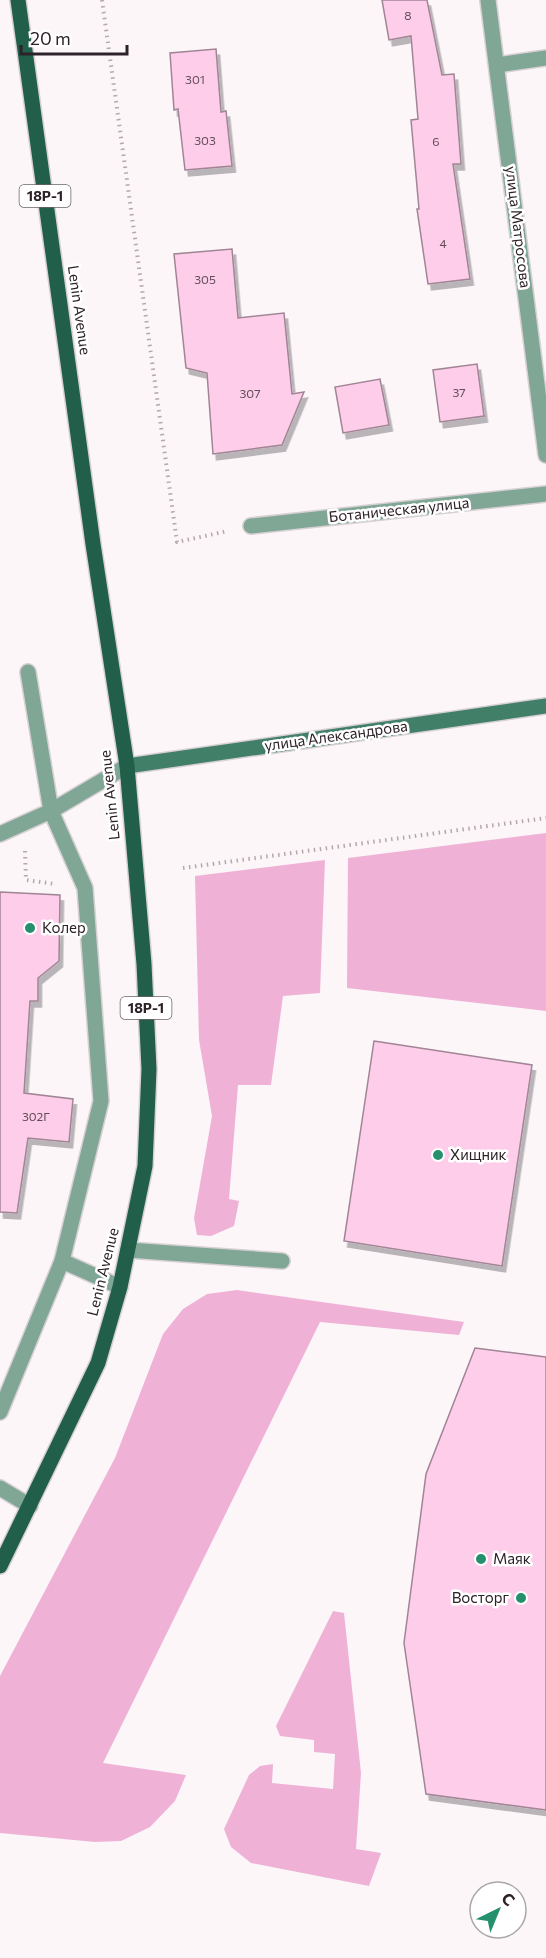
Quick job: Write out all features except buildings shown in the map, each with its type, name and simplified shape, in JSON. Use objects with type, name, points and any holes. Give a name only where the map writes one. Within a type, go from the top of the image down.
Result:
[{"type":"main road","name":"Lenin Avenue","points":[[0,1566],[98,1363],[120,1287],[145,1166],[148,1069],[144,964],[127,766],[93,544],[18,0]]},
{"type":"main road","name":"улица Александрова","points":[[127,766],[546,706]]},
{"type":"street","name":"улица Матросова","points":[[488,0],[546,455]]},
{"type":"street","points":[[497,64],[546,58]]},
{"type":"street","name":"Ботаническая улица","points":[[251,526],[546,495]]},
{"type":"street","points":[[0,1412],[62,1261],[101,1101],[85,888],[51,811],[28,672]]},
{"type":"street","points":[[0,834],[51,811],[127,766]]},
{"type":"street","points":[[128,1250],[282,1261]]},
{"type":"street","points":[[62,1261],[120,1287]]},
{"type":"street","points":[[0,1488],[30,1506]]},
{"type":"path","points":[[102,0],[177,542],[251,526]]},
{"type":"path","points":[[183,868],[546,818]]},
{"type":"shaded area","points":[[546,833],[546,1011],[347,988],[348,858]]},
{"type":"shaded area","points":[[325,860],[320,993],[283,996],[271,1085],[238,1085],[229,1199],[239,1201],[234,1226],[211,1236],[197,1235],[194,1218],[212,1116],[199,1040],[195,876]]},
{"type":"shaded area","points":[[237,1290],[464,1322],[459,1335],[320,1322],[103,1763],[186,1775],[175,1801],[150,1827],[121,1841],[95,1842],[0,1833],[0,1676],[115,1458],[163,1334],[183,1309],[207,1294]]},
{"type":"shaded area","points":[[333,1611],[344,1613],[361,1773],[356,1849],[381,1853],[369,1886],[251,1863],[231,1847],[224,1829],[249,1775],[260,1766],[273,1764],[272,1783],[333,1789],[335,1754],[314,1752],[314,1740],[280,1736],[276,1726]]},
{"type":"place","name":"Колер","points":[[30,928]]},
{"type":"place","name":"Хищник","points":[[438,1155]]},
{"type":"place","name":"Маяк","points":[[481,1559]]},
{"type":"place","name":"Восторг","points":[[521,1598]]}]
